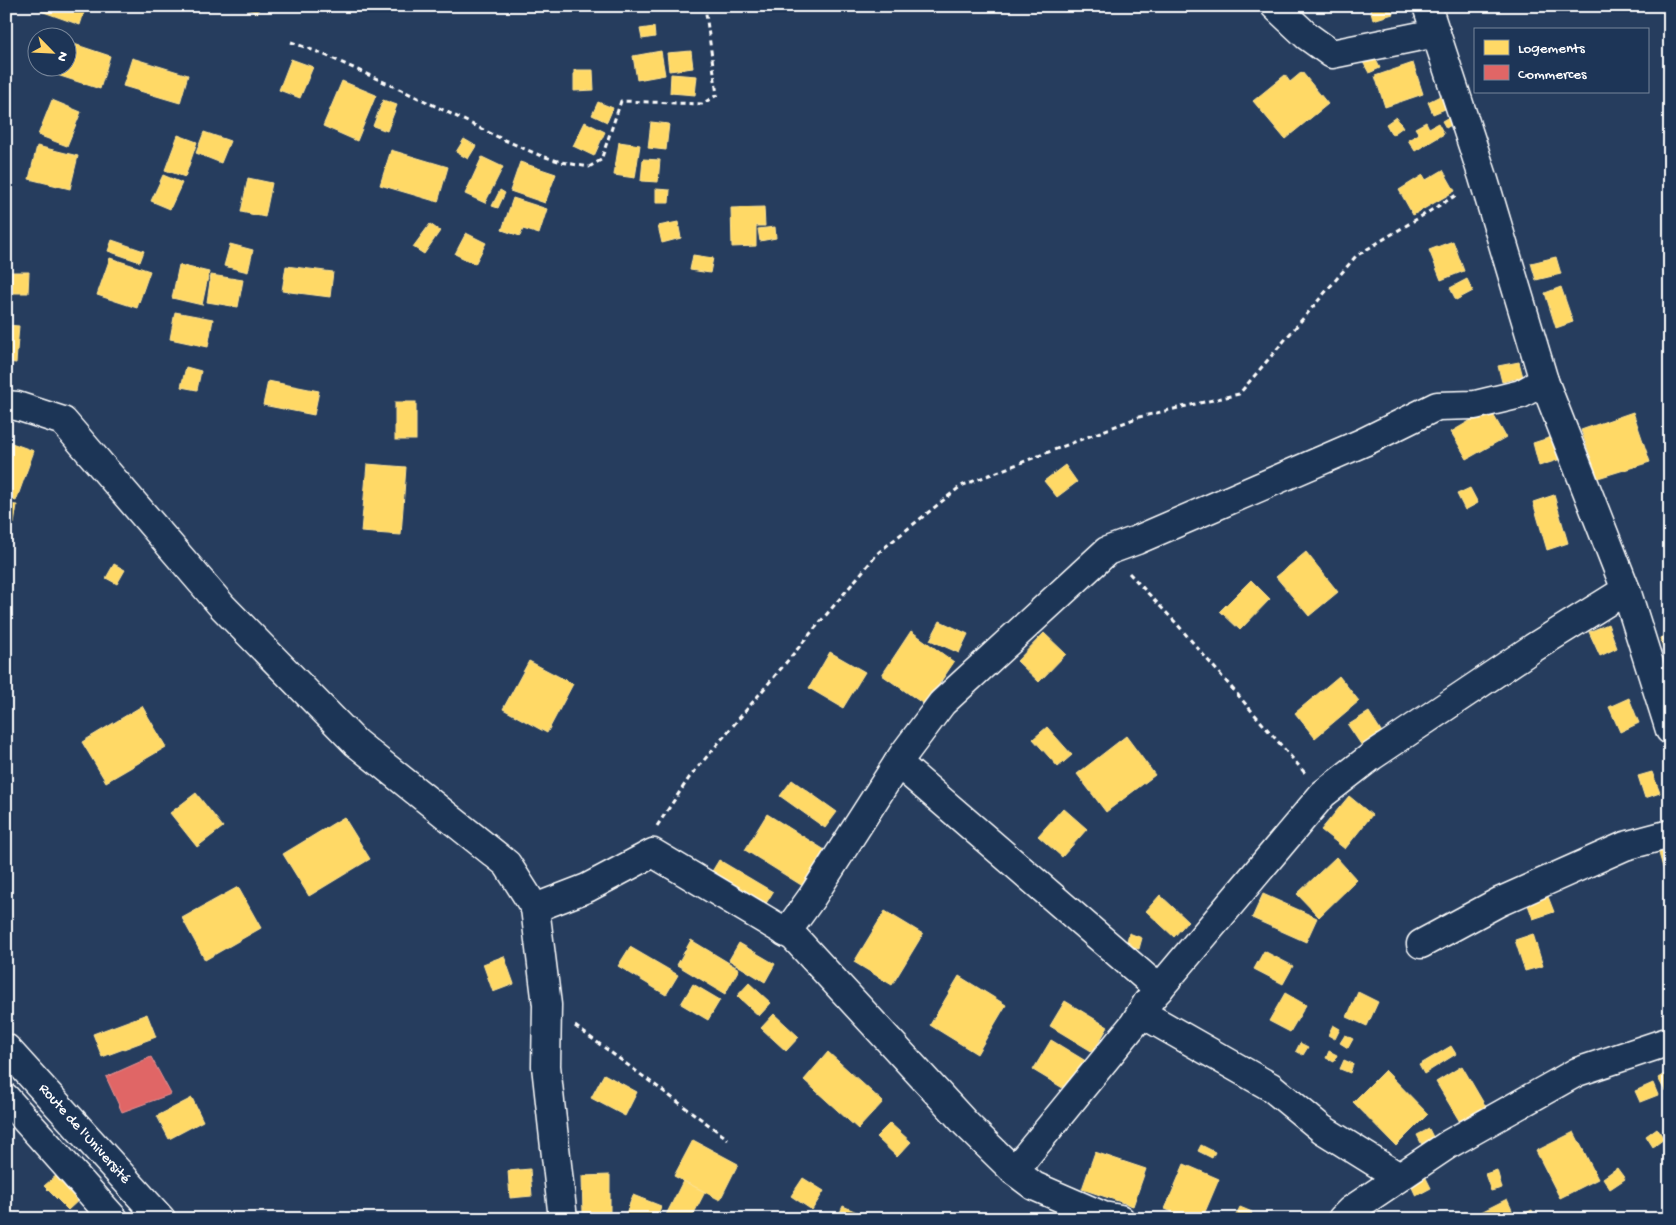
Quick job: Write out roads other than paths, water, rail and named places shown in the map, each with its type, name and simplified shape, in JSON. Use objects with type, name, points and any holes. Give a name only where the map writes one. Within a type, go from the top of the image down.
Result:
[{"type":"street","points":[[1275,6],[1307,36],[1332,54],[1436,33]]},
{"type":"street","points":[[1427,6],[1483,177],[1544,381],[1626,590],[1670,730]]},
{"type":"street","points":[[786,932],[812,897],[898,763],[942,703],[1107,551],[1364,442],[1437,406],[1475,405],[1521,394],[1544,381]]},
{"type":"street","points":[[6,406],[17,406],[63,421],[229,613],[356,743],[507,864],[535,908],[547,1005],[546,1066],[563,1219]]},
{"type":"street","points":[[1014,1171],[1134,1024],[1147,1003],[1323,794],[1388,745],[1533,648],[1626,590]]},
{"type":"street","points":[[898,763],[1159,989]]},
{"type":"street","points":[[1421,944],[1499,902],[1625,846],[1670,834]]},
{"type":"street","points":[[535,908],[587,888],[653,853],[794,937],[966,1124],[1014,1171],[1034,1186],[1104,1216],[1120,1219]]},
{"type":"street","points":[[1141,1013],[1272,1087],[1322,1129],[1399,1178]]},
{"type":"street","points":[[1342,1219],[1351,1210],[1449,1144],[1577,1072],[1670,1041]]},
{"type":"street","name":"Route de l'Université","points":[[6,1048],[161,1219]]},
{"type":"street","points":[[6,1098],[114,1219]]}]
